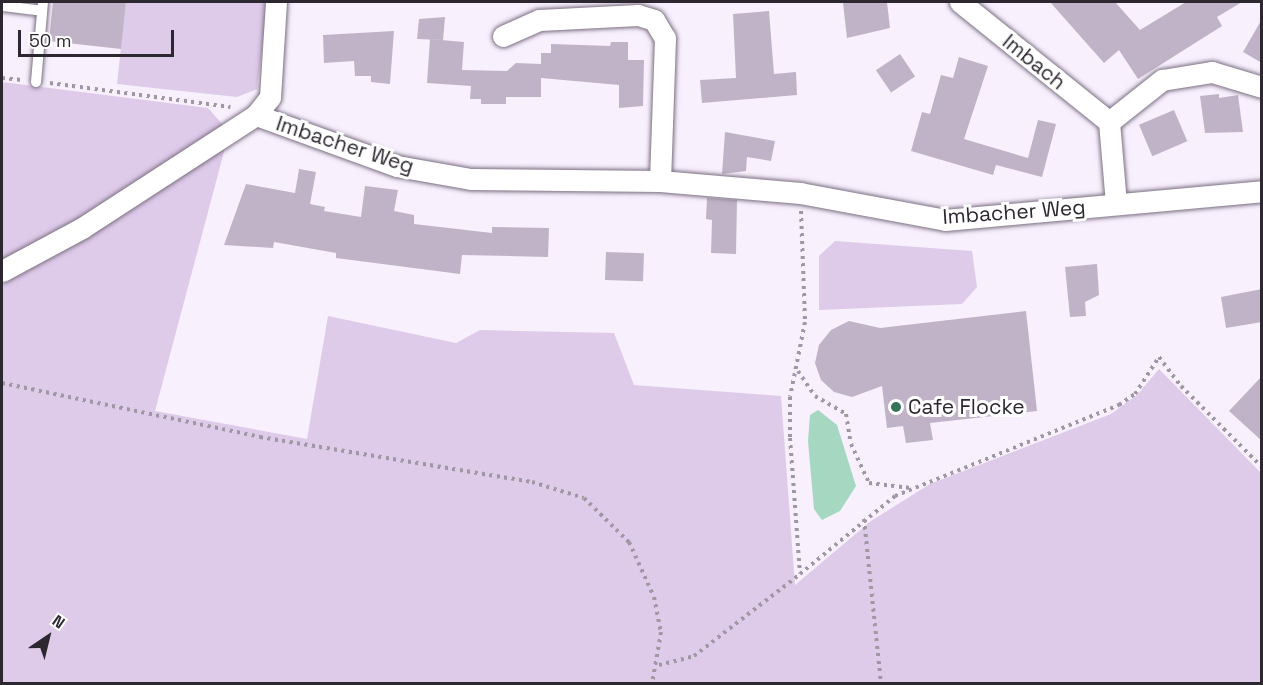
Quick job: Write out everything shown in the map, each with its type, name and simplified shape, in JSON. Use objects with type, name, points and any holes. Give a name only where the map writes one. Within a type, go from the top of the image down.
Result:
[{"type":"street","points":[[256,115],[270,97],[276,2]]},
{"type":"street","name":"Imbach","points":[[960,2],[1109,122]]},
{"type":"street","points":[[503,36],[539,20],[638,15],[654,20],[665,38],[660,181]]},
{"type":"street","points":[[1116,203],[1109,122],[1162,80],[1212,72],[1262,87]]},
{"type":"street","name":"Imbacher Weg","points":[[2,271],[82,228],[238,131],[256,115],[397,166],[450,175],[511,181],[660,181],[800,193],[945,220],[1262,191]]},
{"type":"lane","points":[[3,2],[3,6],[42,6],[36,82]]},
{"type":"path","points":[[36,82],[217,102],[256,115]]},
{"type":"path","points":[[800,193],[804,322],[798,370],[790,397],[790,438],[800,574]]},
{"type":"path","points":[[658,665],[694,656],[800,574],[864,519],[912,488],[1108,411],[1135,394],[1159,357],[1181,386],[1262,467]]},
{"type":"path","points":[[798,370],[815,396],[846,414],[851,444],[869,483],[912,488]]},
{"type":"path","points":[[2,383],[261,437],[532,482],[584,498],[629,542],[654,597],[660,632],[658,665],[652,684]]},
{"type":"path","points":[[864,519],[881,684]]},
{"type":"shaded area","points":[[126,2],[268,2],[257,89],[237,97],[117,84]]},
{"type":"shaded area","points":[[2,82],[208,108],[224,126],[142,184],[2,263]]},
{"type":"shaded area","points":[[225,148],[155,411],[307,439],[328,316],[456,343],[480,330],[614,333],[634,385],[781,396],[795,585],[871,521],[930,484],[1111,414],[1137,395],[1159,369],[1261,473],[1261,683],[2,684],[2,285]]},
{"type":"shaded area","points":[[835,241],[972,251],[977,287],[962,304],[819,310],[819,256]]},
{"type":"shaded area","points":[[818,410],[837,425],[856,486],[840,511],[822,520],[814,509],[808,441],[810,415]]},
{"type":"building","points":[[53,2],[126,2],[121,49],[49,41]]},
{"type":"building","points":[[887,2],[890,28],[847,38],[843,3]]},
{"type":"building","points":[[1050,2],[1115,2],[1140,30],[1186,2],[1242,2],[1217,17],[1222,26],[1138,79],[1119,50],[1104,63]]},
{"type":"building","points":[[769,11],[774,74],[796,72],[797,95],[702,103],[700,80],[736,78],[733,14]]},
{"type":"building","points":[[445,17],[443,40],[417,39],[419,19]]},
{"type":"building","points":[[1262,19],[1262,63],[1243,52]]},
{"type":"building","points":[[394,31],[390,84],[371,82],[371,76],[355,76],[354,61],[324,63],[323,35]]},
{"type":"building","points":[[430,39],[464,42],[462,70],[507,71],[516,63],[541,64],[541,97],[506,97],[506,104],[481,104],[481,99],[470,99],[471,86],[427,83]]},
{"type":"building","points":[[611,42],[628,42],[628,60],[644,60],[643,106],[619,108],[619,85],[541,78],[541,53],[551,53],[551,44],[610,46]]},
{"type":"building","points":[[900,54],[915,76],[891,93],[876,70]]},
{"type":"building","points":[[959,57],[988,66],[964,139],[1028,158],[1038,120],[1056,124],[1042,177],[996,165],[993,175],[911,151],[922,112],[930,114],[941,75],[953,78]]},
{"type":"building","points":[[1219,94],[1219,98],[1238,95],[1243,132],[1205,133],[1200,96]]},
{"type":"building","points":[[1174,110],[1187,141],[1152,156],[1139,125]]},
{"type":"building","points":[[725,132],[775,141],[771,161],[747,157],[746,171],[722,174]]},
{"type":"building","points":[[299,169],[316,172],[310,204],[325,207],[324,211],[361,217],[365,186],[398,190],[394,211],[414,215],[414,224],[492,233],[492,227],[549,228],[548,257],[462,255],[460,274],[336,258],[336,253],[274,242],[273,248],[224,245],[246,184],[295,193]]},
{"type":"building","points":[[707,198],[737,200],[736,254],[711,253],[712,220],[706,219]]},
{"type":"building","points":[[606,252],[644,253],[643,281],[605,280]]},
{"type":"building","points":[[1097,264],[1099,295],[1085,302],[1086,316],[1070,317],[1065,267]]},
{"type":"building","points":[[1262,289],[1262,322],[1226,328],[1221,297]]},
{"type":"building","points":[[1026,311],[1037,411],[930,423],[933,440],[906,443],[903,426],[887,428],[882,386],[852,397],[834,392],[821,380],[815,363],[819,345],[831,330],[849,321],[880,328]]},
{"type":"building","points":[[1262,376],[1262,441],[1229,411]]},
{"type":"place","name":"Cafe Flocke","points":[[896,407]]}]
